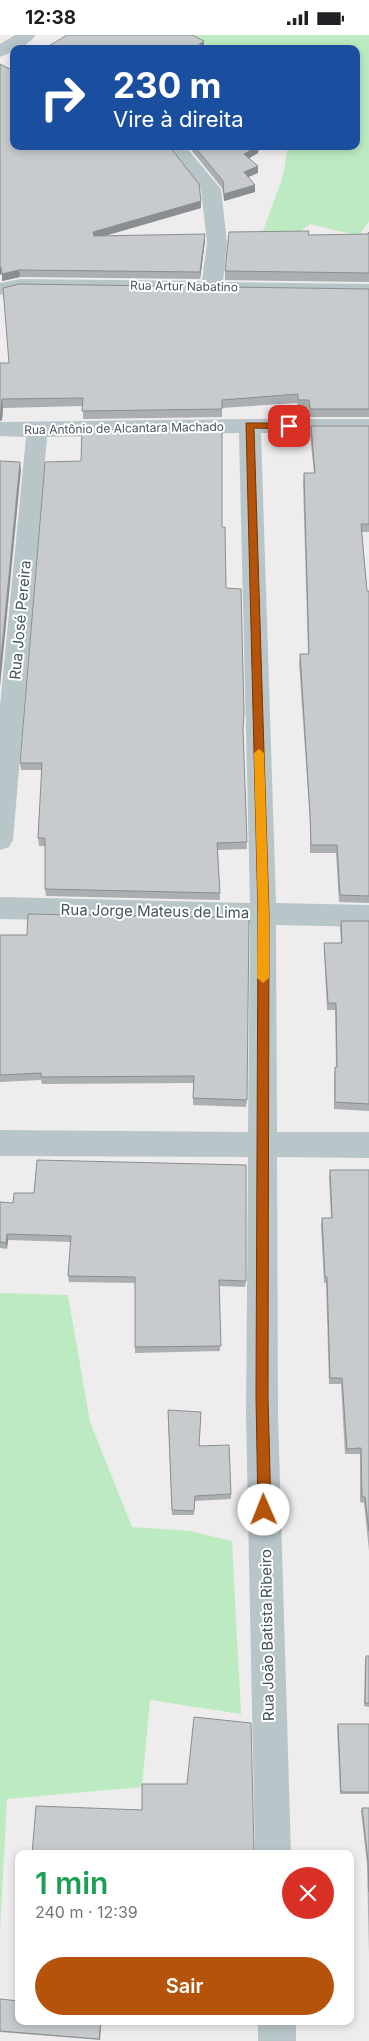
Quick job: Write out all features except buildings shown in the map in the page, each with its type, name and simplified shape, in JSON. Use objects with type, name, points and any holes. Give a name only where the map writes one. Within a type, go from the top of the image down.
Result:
[{"type":"street","points":[[13,45],[27,35]]},
{"type":"street","points":[[178,150],[211,189],[217,243],[212,286]]},
{"type":"street","name":"Rua Artur Nabatino","points":[[0,289],[20,285],[212,286],[369,290]]},
{"type":"street","name":"Rua Antônio de Alcantara Machado","points":[[0,429],[37,430],[250,425],[369,426]]},
{"type":"street","name":"Rua João Batista Ribeiro","points":[[250,425],[264,914],[262,1416],[273,1850]]},
{"type":"street","name":"Rua José Pereira","points":[[0,840],[37,430]]},
{"type":"street","name":"Rua Jorge Mateus de Lima","points":[[0,908],[369,915]]},
{"type":"street","points":[[0,1143],[369,1145]]},
{"type":"street","points":[[277,2025],[277,2041]]},
{"type":"green space","points":[[188,35],[369,35],[369,221],[359,236],[310,224],[284,244],[263,231],[283,176],[287,150],[360,150],[360,45],[194,45]]},
{"type":"green space","points":[[0,1293],[68,1295],[90,1422],[132,1527],[190,1531],[232,1541],[241,1714],[150,1700],[142,1787],[7,1799],[0,1932]]},
{"type":"slow traffic","points":[[259,753],[264,914],[263,978]]},
{"type":"route","points":[[264,1510],[262,1397],[264,914],[250,425],[289,426]]}]
